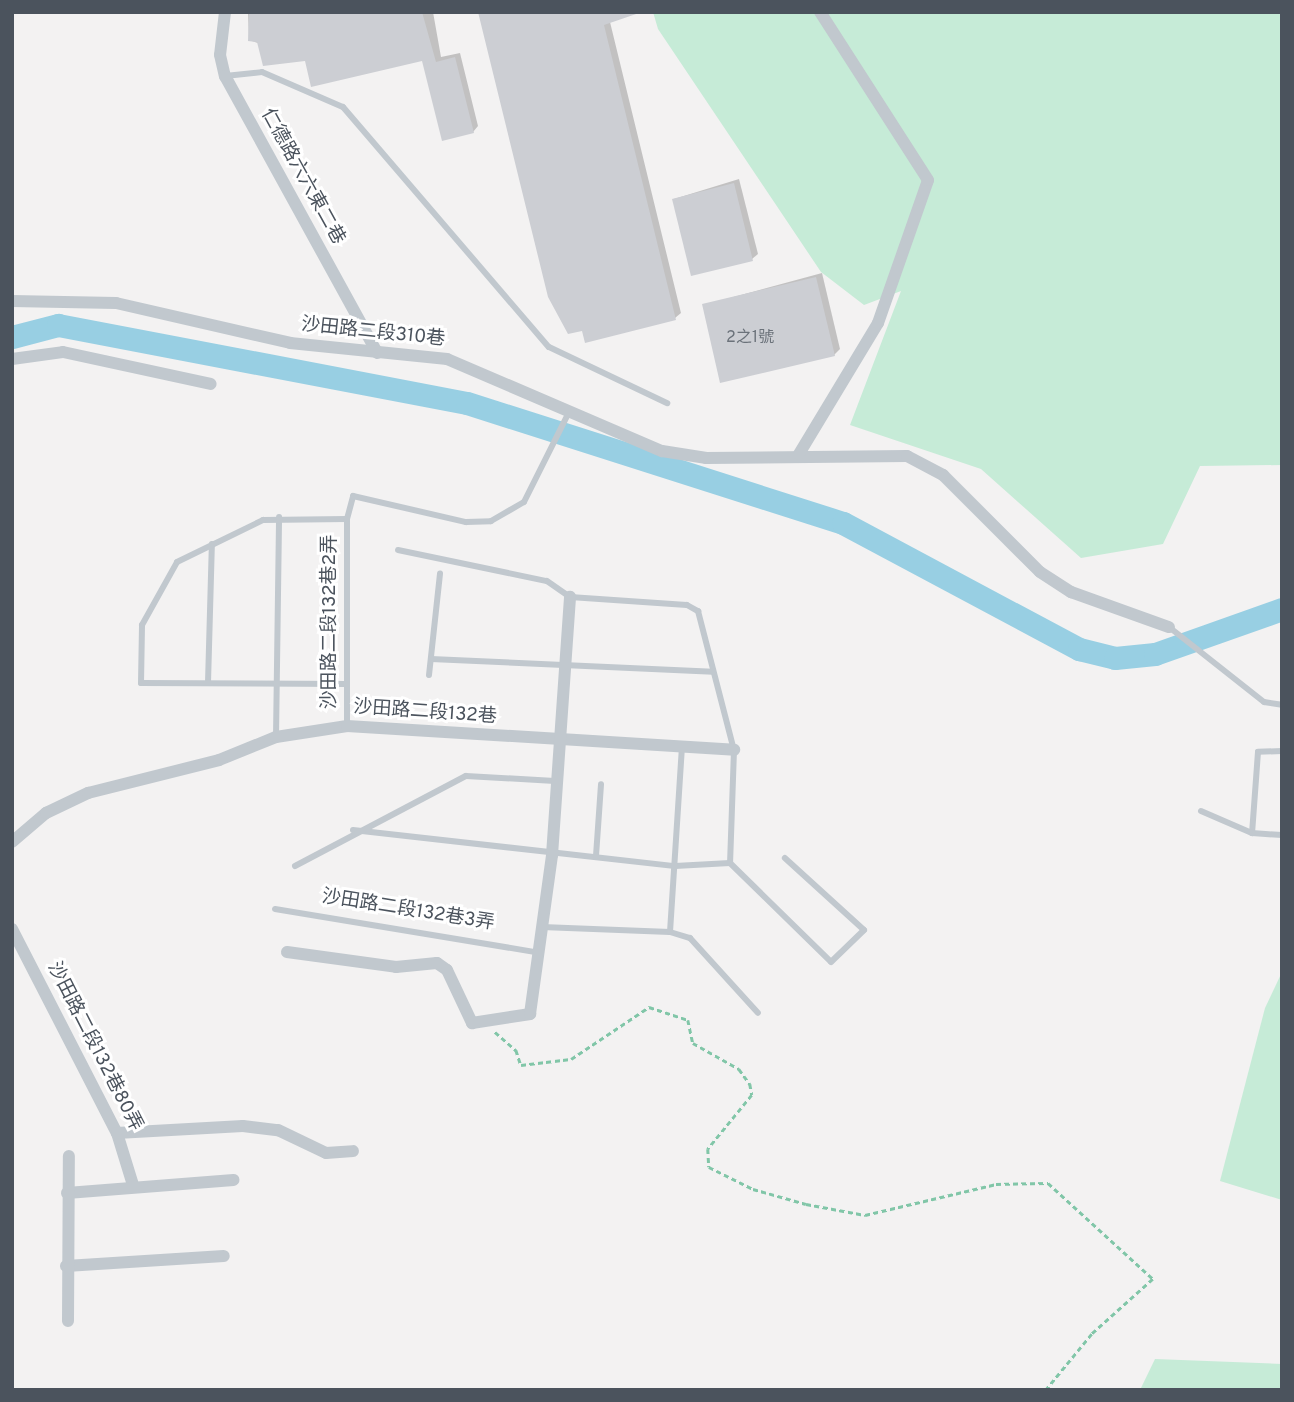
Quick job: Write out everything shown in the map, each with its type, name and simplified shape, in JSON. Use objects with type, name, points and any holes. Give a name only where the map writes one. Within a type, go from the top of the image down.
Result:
[{"type":"street","name":"仁德路六六東二巷","points":[[225,12],[220,54],[225,76],[377,353]]},
{"type":"street","points":[[799,454],[878,323],[928,180],[915,152],[820,12]]},
{"type":"street","name":"沙田路二段310巷","points":[[12,302],[116,303],[290,343],[447,359],[662,452],[706,458],[799,454],[908,456],[943,475],[1050,579],[1169,627]]},
{"type":"street","points":[[12,359],[63,352],[211,384]]},
{"type":"street","points":[[287,952],[396,967],[437,963],[447,970],[472,1023],[530,1014],[535,951],[552,855],[562,667],[570,597]]},
{"type":"street","name":"沙田路二段132巷","points":[[12,842],[46,813],[88,793],[219,760],[276,737],[346,726],[734,750]]},
{"type":"street","name":"沙田路二段132巷80弄","points":[[12,929],[117,1133],[133,1185]]},
{"type":"street","points":[[117,1133],[243,1126],[278,1130],[326,1153],[353,1151]]},
{"type":"street","points":[[68,1321],[66,1266],[69,1156]]},
{"type":"street","points":[[67,1193],[133,1185],[233,1180]]},
{"type":"street","points":[[66,1266],[224,1256]]},
{"type":"lane","points":[[225,76],[262,72],[343,107],[549,347],[667,403]]},
{"type":"lane","points":[[347,684],[141,683],[142,625],[177,562],[212,544],[279,517],[347,519],[353,496],[360,494],[466,522],[491,521],[524,502],[570,410]]},
{"type":"lane","points":[[276,737],[279,517]]},
{"type":"lane","name":"沙田路二段132巷2弄","points":[[346,726],[347,519]]},
{"type":"lane","points":[[208,683],[212,544]]},
{"type":"lane","points":[[398,550],[547,581],[570,597],[687,605],[704,620],[713,672],[734,750],[730,863]]},
{"type":"lane","points":[[429,675],[440,574]]},
{"type":"lane","points":[[1169,627],[1264,702],[1282,705]]},
{"type":"lane","points":[[431,659],[713,672]]},
{"type":"lane","points":[[670,932],[682,747]]},
{"type":"lane","points":[[1252,833],[1258,752],[1282,751]]},
{"type":"lane","points":[[295,866],[353,830],[466,776],[555,781]]},
{"type":"lane","points":[[596,856],[601,784]]},
{"type":"lane","points":[[1200,811],[1252,833],[1282,835]]},
{"type":"lane","points":[[353,830],[552,855],[596,856],[675,866],[730,863],[831,962],[864,930],[785,858]]},
{"type":"lane","name":"沙田路二段132巷3弄","points":[[275,909],[535,951]]},
{"type":"lane","points":[[540,927],[670,932],[690,938],[758,1013]]},
{"type":"path","points":[[472,1023],[504,1036],[521,1065],[572,1059],[649,1007],[688,1020],[693,1043],[730,1063],[750,1084],[752,1095],[708,1149],[709,1167],[793,1200],[865,1215],[996,1184],[1048,1183],[1153,1279],[1091,1334],[1046,1390]]},
{"type":"green space","points":[[653,12],[1282,12],[1282,465],[1200,466],[1163,544],[1081,558],[981,469],[850,425],[901,291],[864,305],[821,272],[658,29]]},
{"type":"green space","points":[[1282,972],[1282,1200],[1220,1181],[1265,1008]]},
{"type":"green space","points":[[1155,1359],[1282,1364],[1282,1390],[1140,1390]]},
{"type":"building","points":[[249,12],[422,12],[436,62],[455,57],[474,133],[442,141],[422,61],[311,87],[305,61],[263,66],[257,42],[248,41]]},
{"type":"building","points":[[478,12],[642,12],[604,25],[676,320],[585,343],[582,331],[568,334],[548,297]]},
{"type":"building","points":[[734,183],[753,261],[691,276],[672,199]]},
{"type":"building","points":[[816,277],[835,356],[720,383],[702,304]]},
{"type":"waterway","points":[[12,337],[58,325],[467,403],[843,523],[1079,649],[1115,658],[1155,654],[1282,609]]}]
